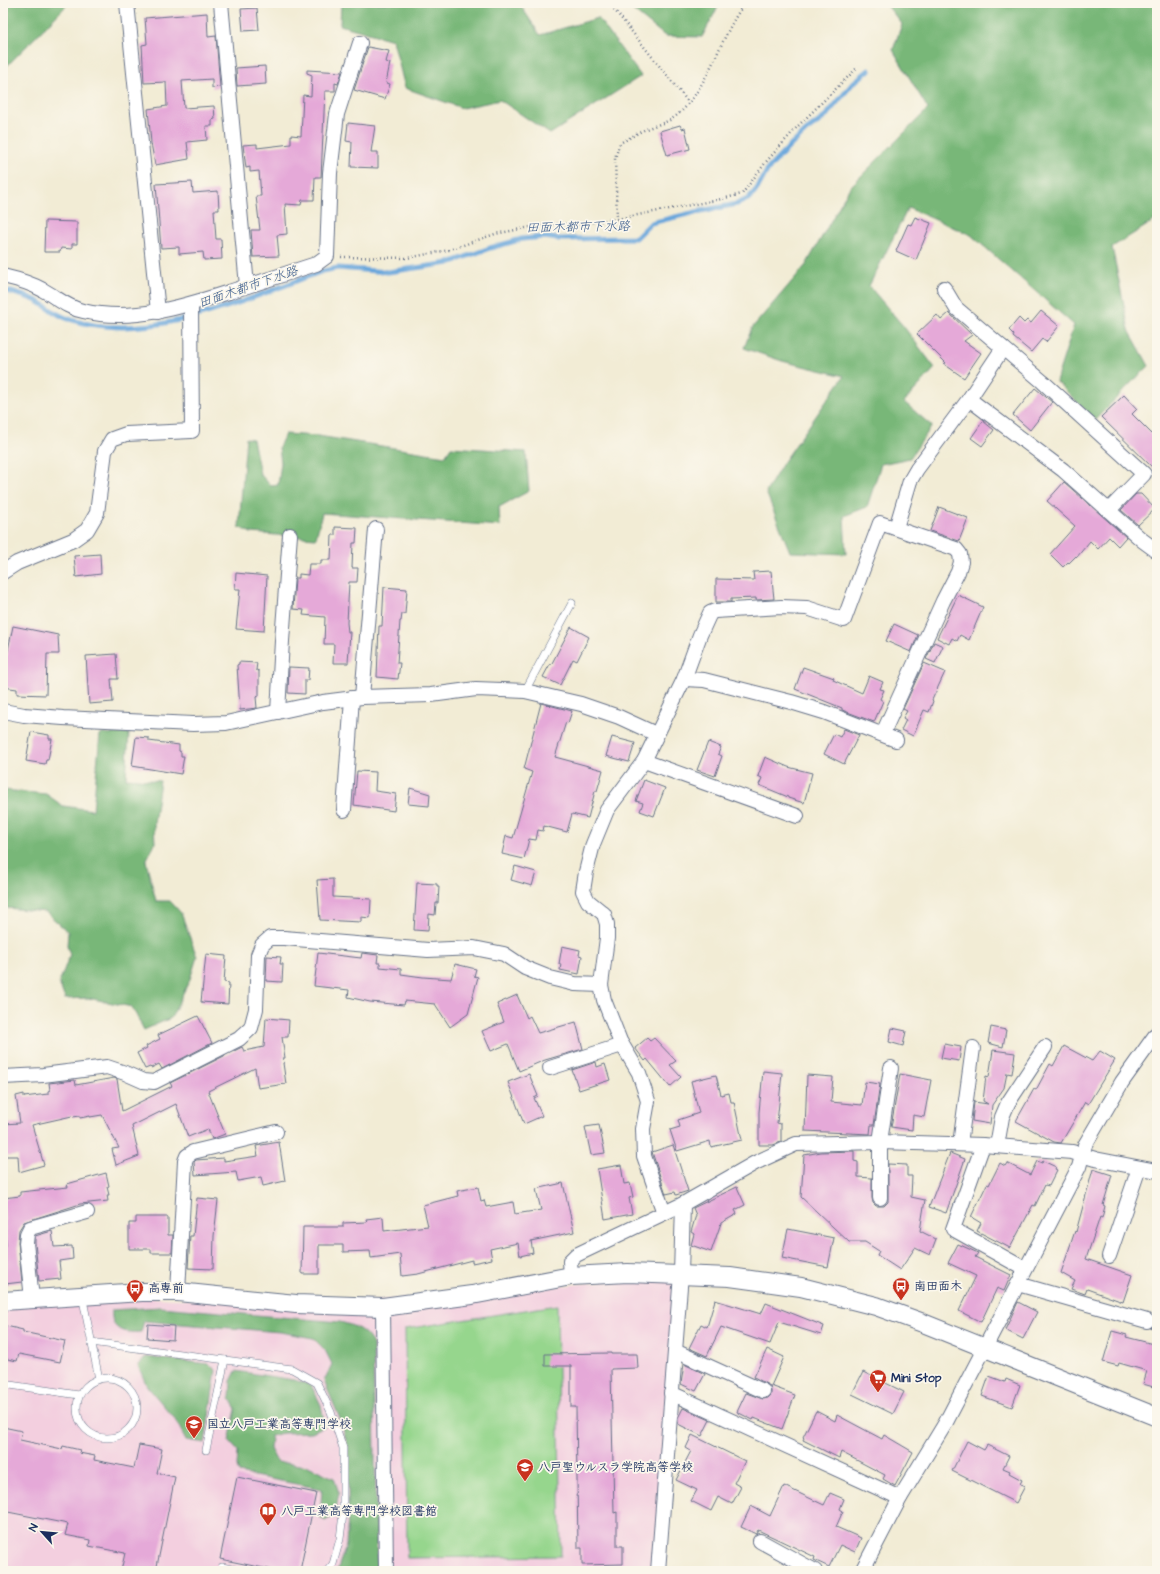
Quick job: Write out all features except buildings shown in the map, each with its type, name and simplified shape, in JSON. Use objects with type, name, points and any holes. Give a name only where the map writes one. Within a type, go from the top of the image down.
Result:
[{"type":"street","points":[[127,3],[158,312]]},
{"type":"street","points":[[221,3],[247,286]]},
{"type":"street","points":[[3,276],[16,279],[42,289],[66,305],[83,311],[133,315],[158,312],[191,304],[316,264],[327,256],[330,173],[337,114],[360,43]]},
{"type":"street","points":[[944,288],[956,308],[1086,420],[1144,474],[1109,510]]},
{"type":"street","points":[[3,572],[17,563],[73,540],[87,530],[98,513],[105,450],[112,439],[126,434],[192,431],[191,304]]},
{"type":"street","points":[[896,528],[910,481],[917,469],[969,399],[1003,348]]},
{"type":"street","points":[[969,399],[1063,470],[1142,540],[1157,550]]},
{"type":"street","points":[[664,1213],[644,1156],[643,1129],[648,1100],[639,1073],[622,1045],[604,1000],[601,985],[607,938],[607,924],[604,914],[588,901],[583,891],[593,844],[607,810],[644,761],[684,678],[710,613],[715,611],[780,607],[807,608],[844,620],[880,523],[956,549],[960,554],[961,562],[958,572],[943,601],[883,733]]},
{"type":"street","points":[[344,810],[376,529]]},
{"type":"street","points":[[278,712],[290,535]]},
{"type":"street","points":[[684,678],[704,680],[791,702],[883,733],[896,740]]},
{"type":"street","points":[[3,711],[24,715],[56,717],[193,724],[226,723],[323,702],[357,698],[431,695],[476,689],[525,691],[581,704],[619,717],[656,734]]},
{"type":"street","points":[[644,761],[797,816]]},
{"type":"street","points":[[3,1077],[107,1068],[125,1073],[143,1081],[154,1082],[239,1039],[251,1028],[256,1009],[258,955],[262,945],[270,938],[428,950],[474,948],[504,954],[526,968],[550,978],[575,984],[601,985]]},
{"type":"street","points":[[862,1571],[900,1498],[945,1424],[985,1348],[1079,1167],[1085,1145],[1122,1082],[1157,1033]]},
{"type":"street","points":[[550,1068],[622,1045]]},
{"type":"street","points":[[1025,1269],[953,1229],[1008,1103],[1045,1047]]},
{"type":"street","points":[[960,1144],[973,1048]]},
{"type":"street","points":[[880,1198],[880,1142],[891,1068]]},
{"type":"street","points":[[178,1292],[185,1161],[187,1156],[193,1152],[276,1132]]},
{"type":"street","points":[[571,1276],[570,1260],[576,1255],[682,1204],[755,1163],[796,1144],[880,1142],[960,1144],[1072,1152],[1095,1159],[1157,1171]]},
{"type":"street","points":[[1109,1256],[1139,1168]]},
{"type":"street","points":[[658,1571],[681,1274],[682,1204]]},
{"type":"street","points":[[32,1299],[26,1243],[27,1234],[30,1228],[88,1212]]},
{"type":"street","points":[[3,1301],[82,1295],[178,1292],[296,1304],[383,1307],[472,1294],[571,1276],[628,1273],[730,1276],[801,1287],[876,1306],[923,1323],[1157,1417]]},
{"type":"street","points":[[1018,1284],[1147,1321]]},
{"type":"street","points":[[383,1307],[386,1571]]},
{"type":"street","points":[[675,1351],[762,1391]]},
{"type":"street","points":[[671,1393],[900,1498]]},
{"type":"street","points":[[760,1540],[815,1571]]},
{"type":"lane","points":[[525,691],[572,603]]},
{"type":"lane","points":[[82,1295],[98,1379]]},
{"type":"lane","points":[[91,1342],[292,1369],[317,1383],[328,1406],[343,1448],[343,1514],[333,1564],[327,1571]]},
{"type":"lane","points":[[206,1450],[225,1360]]},
{"type":"lane","points":[[98,1379],[116,1379],[130,1388],[134,1396],[137,1413],[134,1421],[126,1431],[115,1437],[106,1438],[90,1434],[83,1428],[76,1412],[79,1395],[90,1382],[98,1379]]},
{"type":"lane","points":[[3,1384],[79,1395]]},
{"type":"lane","points":[[222,1567],[241,1571]]},
{"type":"path","points":[[609,3],[689,103]]},
{"type":"path","points":[[617,219],[615,158],[620,143],[644,130],[670,120],[689,103],[713,63],[736,14],[745,3]]},
{"type":"path","points":[[327,256],[407,258],[449,250],[495,234],[546,224],[578,224],[617,219],[742,194],[766,162],[798,126],[858,67]]},
{"type":"shaded area","points":[[681,1274],[658,1571],[3,1571],[3,1301],[82,1295],[296,1304],[472,1295]]},
{"type":"green space","points":[[3,3],[69,3],[3,70]]},
{"type":"green space","points":[[341,3],[519,3],[540,35],[598,18],[641,76],[550,134],[500,100],[462,108],[405,88],[393,40],[340,25]]},
{"type":"green space","points":[[628,3],[720,3],[702,37],[665,36],[630,8]]},
{"type":"green space","points":[[885,3],[1157,3],[1157,219],[1112,247],[1129,330],[1149,366],[1095,420],[1056,381],[1074,325],[971,235],[908,208],[869,286],[904,327],[935,368],[904,402],[932,426],[910,458],[881,464],[867,507],[844,516],[846,554],[790,552],[766,492],[783,463],[844,376],[782,361],[744,348],[752,328],[806,265],[850,187],[928,109],[893,50],[902,24]]},
{"type":"green space","points":[[285,434],[318,436],[445,456],[451,447],[526,452],[529,491],[499,507],[500,526],[322,513],[316,538],[251,533],[239,527],[246,438],[253,439],[260,474],[271,486],[278,485],[281,463],[279,447]]},
{"type":"green space","points":[[129,733],[126,778],[160,781],[154,824],[155,843],[146,861],[156,901],[170,901],[181,913],[197,957],[190,979],[171,1018],[144,1030],[132,1007],[88,998],[65,999],[59,983],[70,954],[67,946],[68,932],[46,912],[7,908],[3,901],[3,790],[46,794],[63,806],[93,810],[100,734]]},
{"type":"green space","points":[[557,1305],[561,1556],[407,1558],[405,1329]]},
{"type":"green space","points":[[160,1307],[340,1322],[351,1325],[367,1335],[373,1344],[377,1571],[337,1571],[346,1545],[348,1517],[348,1447],[340,1419],[324,1381],[332,1364],[325,1350],[313,1338],[280,1332],[144,1321],[141,1332],[129,1332],[119,1329],[113,1322],[112,1310]]},
{"type":"green space","points":[[146,1357],[209,1364],[216,1370],[205,1443],[186,1440],[175,1419],[147,1386],[138,1366]]},
{"type":"green space","points":[[236,1371],[294,1380],[311,1385],[321,1405],[325,1426],[312,1432],[283,1433],[271,1436],[270,1449],[277,1462],[308,1466],[334,1478],[339,1493],[335,1515],[325,1521],[320,1517],[322,1489],[239,1473],[237,1467],[238,1451],[229,1441],[236,1409],[230,1398],[231,1381]]},
{"type":"waterway","name":"田面木都市下水路","points":[[3,290],[33,299],[61,316],[69,319],[100,326],[132,327],[165,323],[198,316],[230,306],[323,271],[338,268],[388,272],[449,263],[490,248],[522,239],[544,237],[559,239],[636,238],[651,223],[737,204],[748,199],[757,189],[768,169],[806,131],[825,117],[853,83],[869,70]]},
{"type":"place","name":"南田面木","points":[[901,1301]]},
{"type":"place","name":"高専前","points":[[135,1303]]},
{"type":"place","name":"Mini Stop","points":[[878,1393]]},
{"type":"place","name":"国立八戸工業高等専門学校","points":[[194,1439]]},
{"type":"place","name":"八戸聖ウルスラ学院高等学校","points":[[525,1482]]},
{"type":"place","name":"八戸工業高等専門学校図書館","points":[[268,1526]]}]
